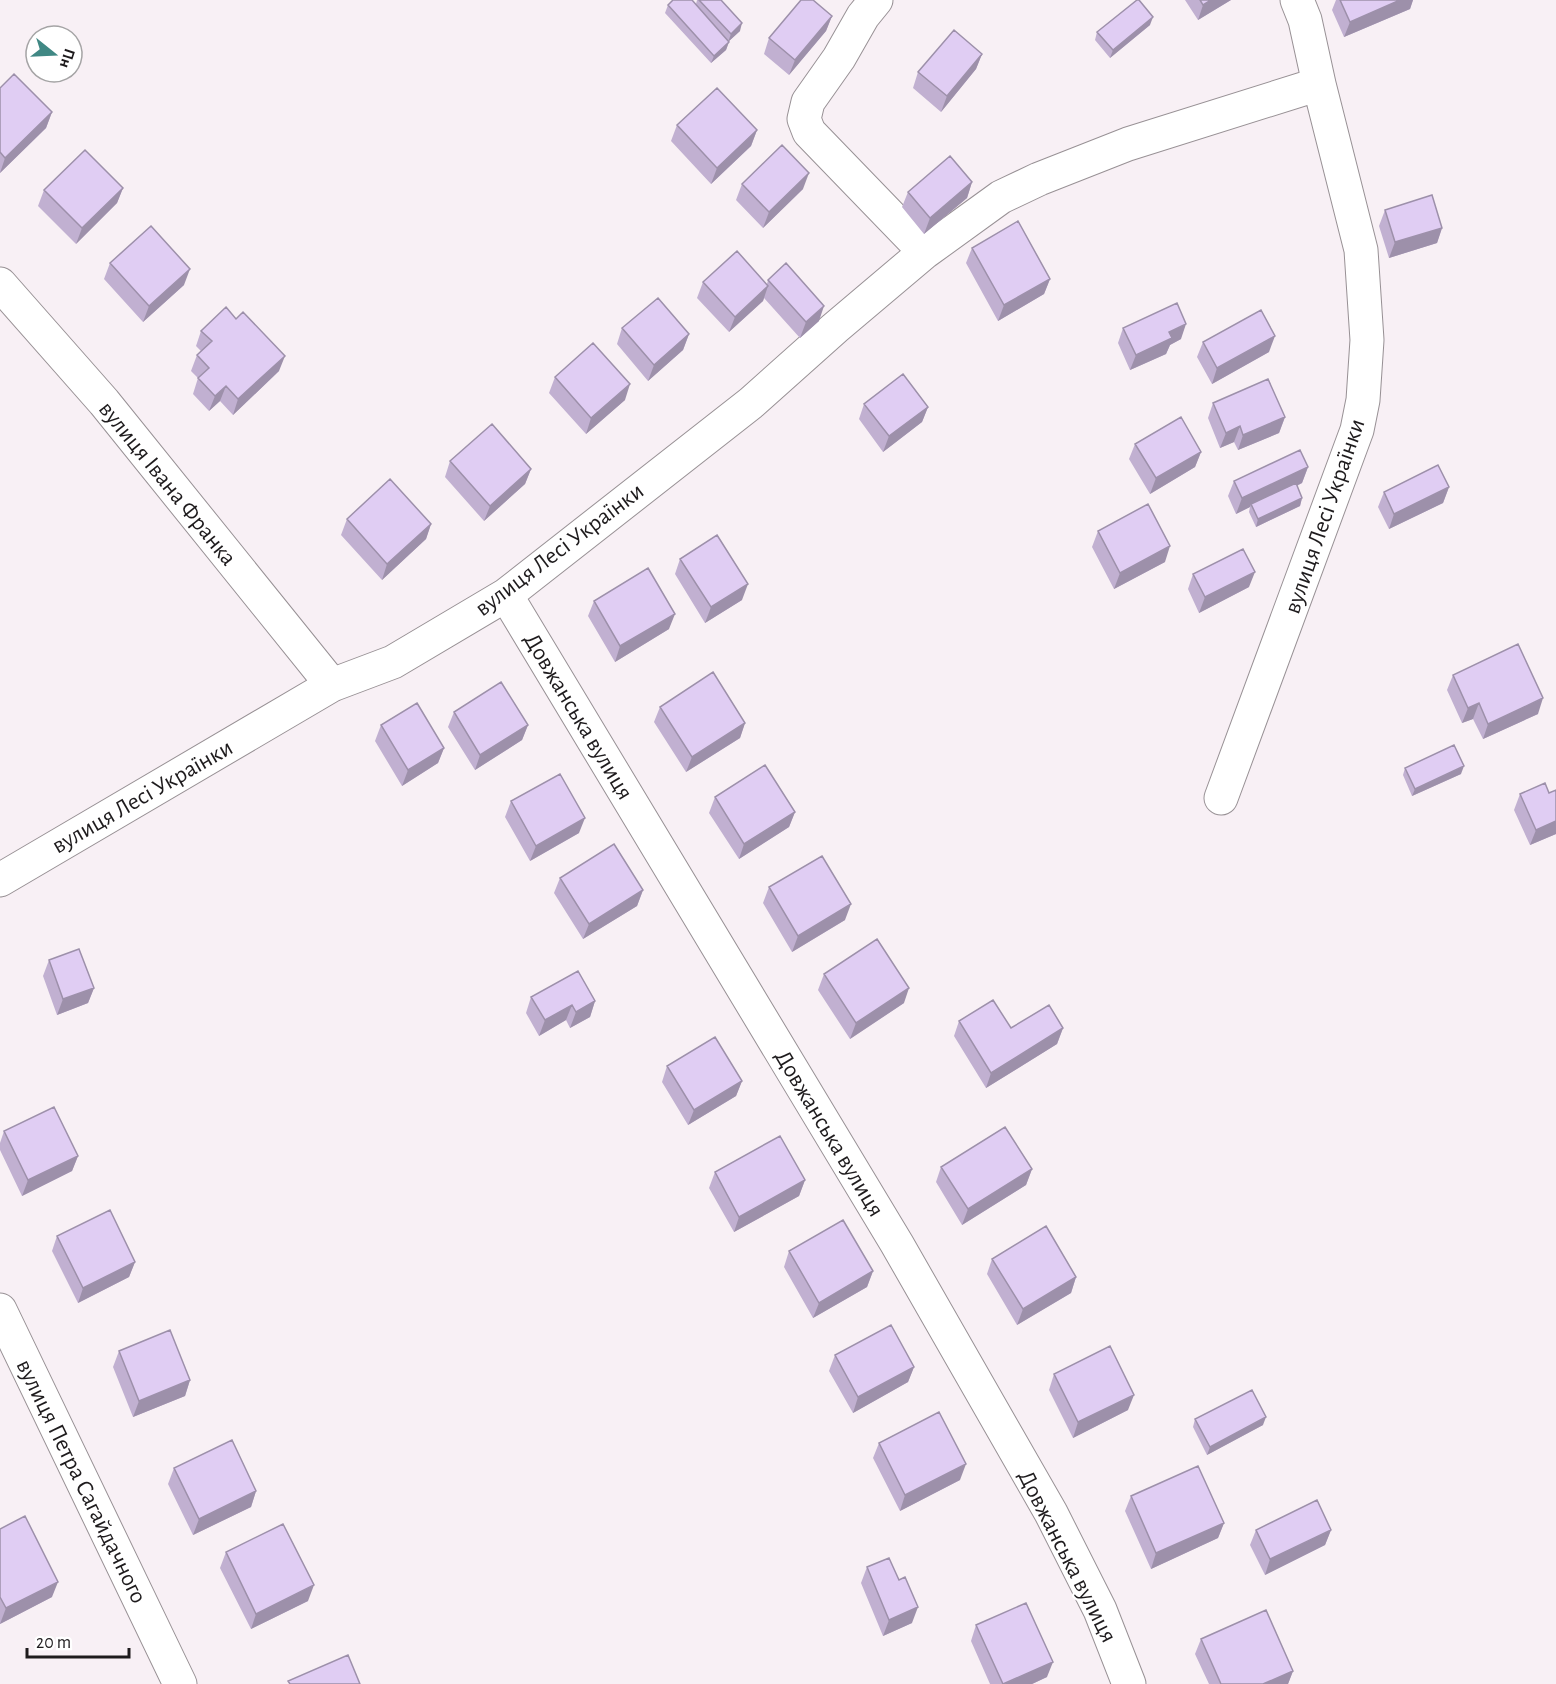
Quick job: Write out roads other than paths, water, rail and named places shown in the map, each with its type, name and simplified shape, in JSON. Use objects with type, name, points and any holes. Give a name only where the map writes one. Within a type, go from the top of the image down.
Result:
[{"type":"street","points":[[876,0],[863,16],[839,58],[807,102],[804,119],[809,132],[925,252]]},
{"type":"street","name":"вулиця Лесі Українки","points":[[1221,798],[1357,430],[1363,400],[1367,340],[1361,250],[1305,20],[1297,0]]},
{"type":"street","name":"вулиця Лесі Українки","points":[[0,880],[332,685],[393,662],[506,595],[751,403],[925,252],[1001,197],[1039,179],[1128,144],[1319,84]]},
{"type":"street","name":"вулиця Івана Франка","points":[[0,284],[104,402],[332,685]]},
{"type":"street","name":"Довжанська вулиця","points":[[506,595],[909,1265],[1051,1513],[1100,1610],[1129,1684]]},
{"type":"street","name":"вулиця Петра Сагайдачного","points":[[0,1310],[8,1348],[180,1684]]}]
